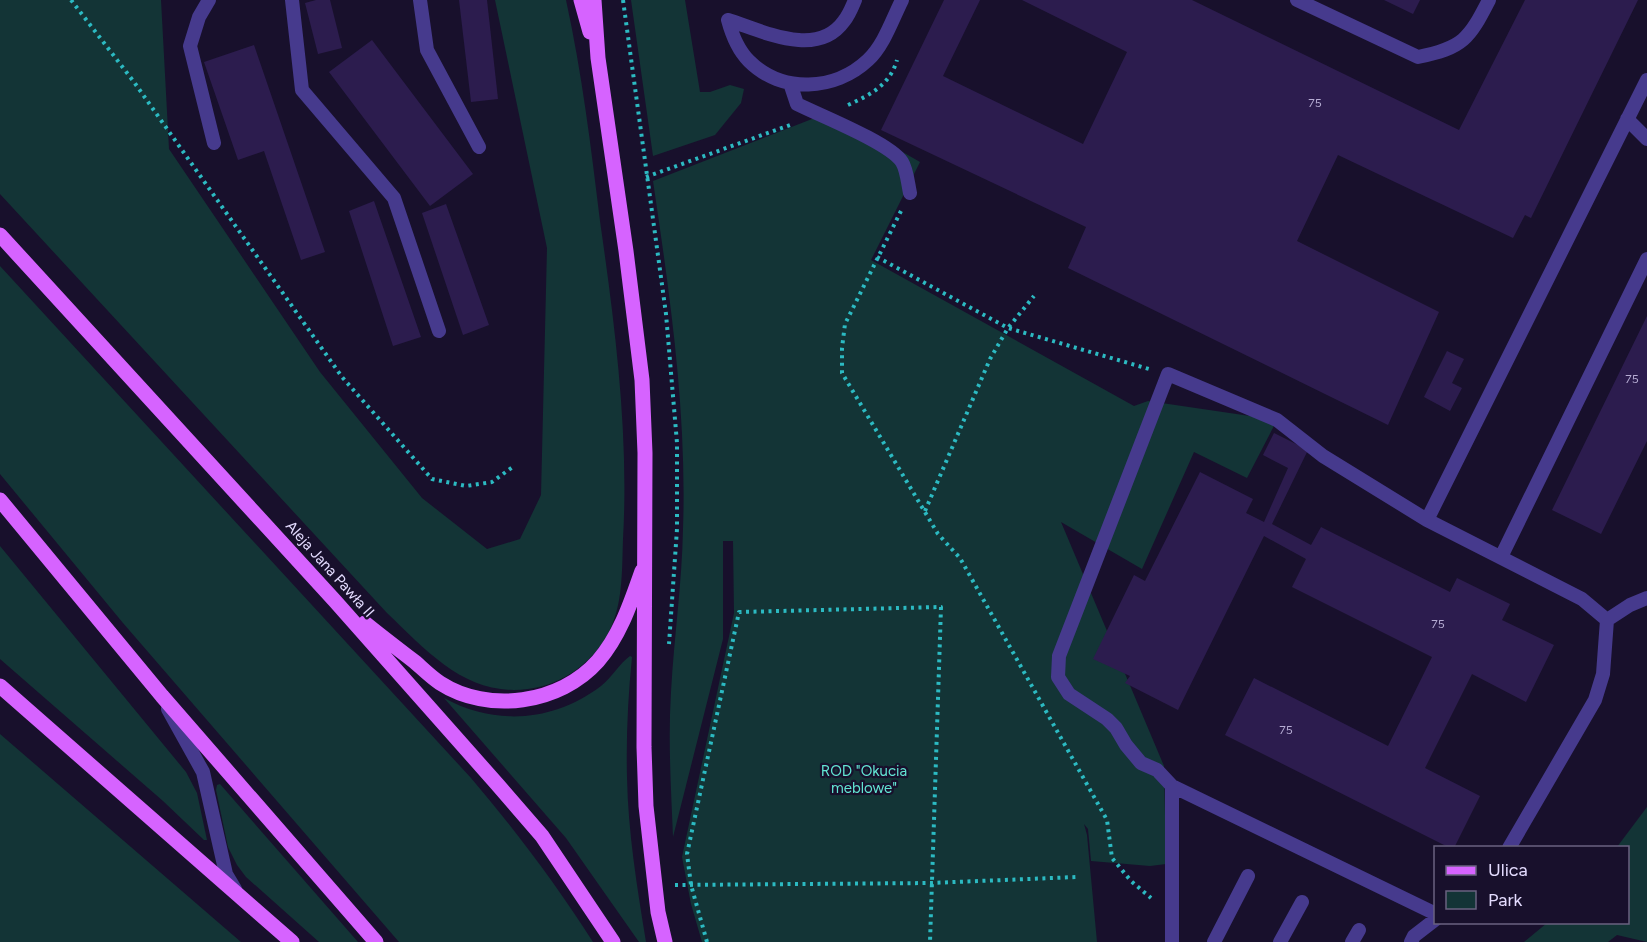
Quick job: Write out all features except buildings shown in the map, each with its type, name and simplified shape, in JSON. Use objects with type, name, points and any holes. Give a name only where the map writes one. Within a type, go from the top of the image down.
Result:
[{"type":"main road","points":[[580,0],[598,58]]},
{"type":"main road","points":[[594,0],[598,58],[642,380],[646,563],[644,747],[646,806],[658,912],[665,942]]},
{"type":"main road","name":"Aleja Jana Pawła II","points":[[0,235],[335,601],[542,836],[613,942]]},
{"type":"main road","points":[[0,500],[162,696],[376,942]]},
{"type":"main road","points":[[335,601],[440,683],[463,694],[494,702],[526,700],[553,692],[578,678],[598,661],[614,639],[646,563]]},
{"type":"main road","points":[[0,686],[292,942]]},
{"type":"lane","points":[[209,0],[199,17],[190,46],[214,143]]},
{"type":"lane","points":[[292,0],[302,90],[394,198],[439,331]]},
{"type":"lane","points":[[420,0],[427,50],[479,147]]},
{"type":"lane","points":[[855,0],[844,22],[828,35],[809,40],[784,39],[728,20],[741,51],[759,70],[790,83],[822,84],[856,70],[876,52],[902,0]]},
{"type":"lane","points":[[1297,0],[1418,57],[1439,53],[1460,44],[1473,31],[1489,0]]},
{"type":"lane","points":[[1427,520],[1647,80]]},
{"type":"lane","points":[[790,83],[796,104],[863,135],[890,151],[902,162],[910,193]]},
{"type":"lane","points":[[1627,119],[1647,139]]},
{"type":"lane","points":[[1501,557],[1647,259]]},
{"type":"lane","points":[[1434,913],[1172,786],[1156,770],[1141,764],[1116,728],[1107,719],[1069,694],[1058,677],[1059,656],[1168,374],[1277,420],[1323,456],[1427,520],[1582,599],[1607,620]]},
{"type":"lane","points":[[1607,620],[1630,605],[1647,598]]},
{"type":"lane","points":[[1510,846],[1595,700],[1603,674],[1607,620]]},
{"type":"lane","points":[[162,696],[203,772],[226,874],[240,896]]},
{"type":"lane","points":[[1172,786],[1173,942]]},
{"type":"lane","points":[[1214,942],[1248,876]]},
{"type":"lane","points":[[1280,942],[1302,902]]},
{"type":"lane","points":[[1411,942],[1414,936],[1434,921]]},
{"type":"path","points":[[71,0],[134,82],[342,377],[432,479],[466,486],[492,482],[514,466]]},
{"type":"path","points":[[646,177],[745,140]]},
{"type":"path","points":[[910,193],[845,324],[842,373],[938,534],[960,558],[1107,820],[1112,858],[1131,881],[1173,917]]},
{"type":"path","points":[[877,257],[1008,328],[1168,374]]},
{"type":"path","points":[[925,512],[990,359],[1008,328],[1034,296]]},
{"type":"path","points":[[707,942],[691,885],[687,854],[739,612],[941,607],[930,942]]},
{"type":"path","points":[[674,885],[931,883],[1076,877]]},
{"type":"green space","points":[[0,0],[161,0],[169,149],[320,372],[422,498],[487,549],[520,539],[541,495],[547,248],[495,0],[566,0],[586,110],[611,300],[624,459],[622,572],[618,605],[607,636],[585,663],[554,682],[518,690],[496,688],[475,682],[456,673],[438,660],[387,613],[0,194]]},
{"type":"green space","points":[[631,0],[685,0],[700,92],[710,92],[730,85],[744,89],[741,103],[715,135],[653,156]]},
{"type":"green space","name":"ROD \"Okucia meblowe\"","points":[[835,117],[859,127],[920,162],[871,260],[1134,406],[1148,401],[1277,420],[1247,478],[1194,452],[1142,569],[1061,522],[1164,766],[1166,864],[1150,866],[1091,861],[1088,829],[1084,824],[1097,942],[702,942],[691,904],[682,857],[734,613],[733,541],[723,541],[723,639],[673,837],[670,710],[680,590],[684,485],[676,354],[653,181],[812,119]]},
{"type":"green space","points":[[0,266],[471,778],[535,858],[593,942],[399,942],[123,623],[0,474]]},
{"type":"green space","points":[[0,546],[186,772],[197,793],[207,840],[204,840],[163,801],[0,659]]},
{"type":"green space","points":[[630,656],[632,657],[627,732],[629,818],[646,942],[639,942],[566,838],[444,698],[483,713],[524,716],[544,713],[583,698],[609,679]]},
{"type":"green space","points":[[0,734],[241,942],[0,942]]},
{"type":"green space","points":[[220,784],[358,942],[319,942],[246,877],[228,847],[216,790],[217,785]]},
{"type":"green space","points":[[1647,807],[1647,942],[1617,935],[1608,942],[1524,942],[1546,924],[1629,924],[1629,846],[1618,846]]}]
